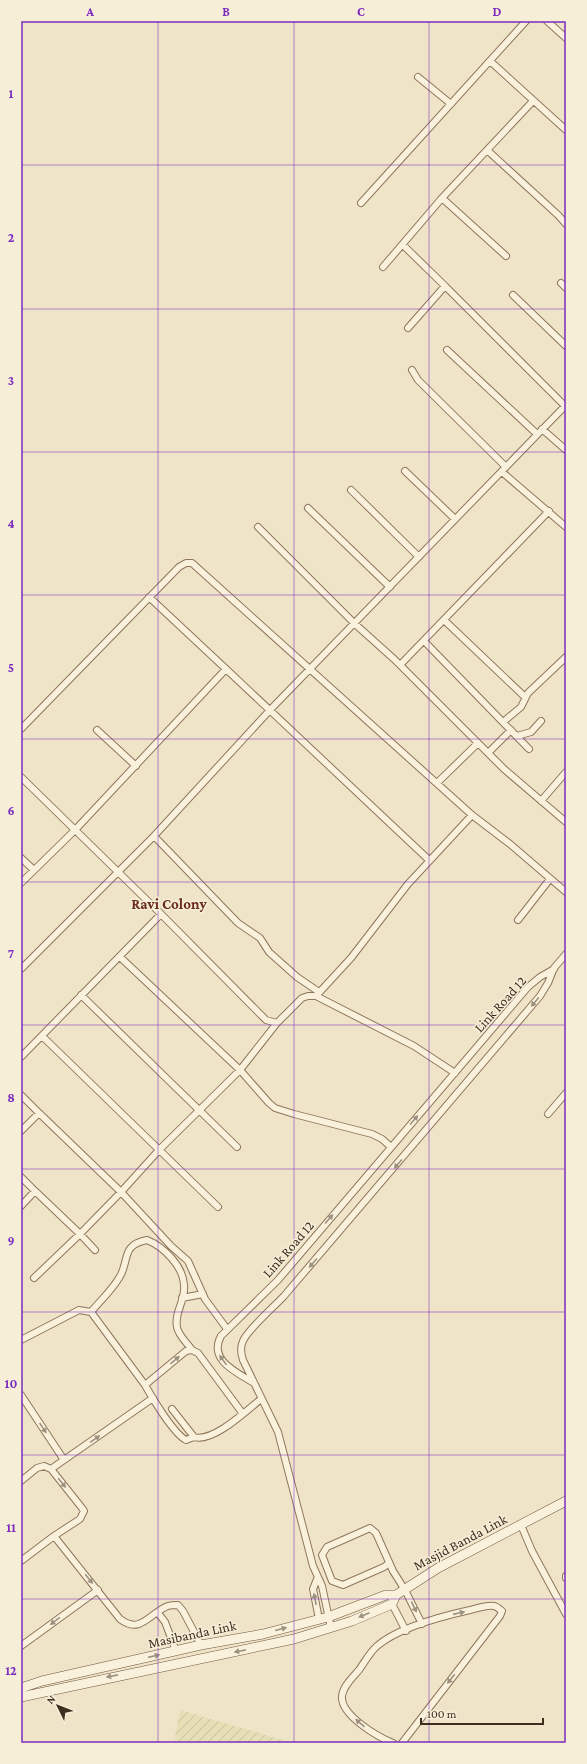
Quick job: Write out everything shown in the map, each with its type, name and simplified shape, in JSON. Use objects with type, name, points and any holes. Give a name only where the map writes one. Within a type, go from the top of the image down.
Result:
[{"type":"main road","name":"Masjid Banda Link","points":[[368,1602],[386,1595],[394,1599],[420,1579],[438,1568],[566,1501]]},
{"type":"main road","points":[[21,1697],[56,1688],[264,1646],[331,1628],[394,1599]]},
{"type":"main road","name":"Masibanda Link","points":[[21,1688],[55,1678],[201,1645],[263,1634],[324,1618],[368,1602]]},
{"type":"main road","points":[[55,1678],[56,1688]]},
{"type":"street","points":[[361,203],[526,21]]},
{"type":"street","points":[[547,21],[566,38]]},
{"type":"street","points":[[490,61],[566,130]]},
{"type":"street","points":[[418,77],[451,104]]},
{"type":"street","points":[[383,267],[442,198],[533,101]]},
{"type":"street","points":[[487,150],[566,224]]},
{"type":"street","points":[[442,198],[506,256]]},
{"type":"street","points":[[21,968],[154,836],[270,710],[355,624],[537,434],[566,406],[403,245]]},
{"type":"street","points":[[408,328],[445,286]]},
{"type":"street","points":[[513,295],[566,346]]},
{"type":"street","points":[[447,350],[537,434]]},
{"type":"street","points":[[412,370],[418,380],[504,469],[566,527]]},
{"type":"street","points":[[542,429],[565,448]]},
{"type":"street","points":[[405,471],[455,519]]},
{"type":"street","points":[[351,490],[418,557]]},
{"type":"street","points":[[308,508],[390,587]]},
{"type":"street","points":[[400,666],[549,511]]},
{"type":"street","points":[[258,527],[355,624],[488,753],[540,802],[566,822]]},
{"type":"street","points":[[21,729],[149,596],[179,567],[186,563],[192,563],[472,815],[510,844],[566,892]]},
{"type":"street","points":[[149,596],[430,860]]},
{"type":"street","points":[[444,620],[526,697]]},
{"type":"street","points":[[424,641],[529,749]]},
{"type":"street","points":[[503,722],[521,707],[526,697],[566,657]]},
{"type":"street","points":[[21,883],[75,830],[226,669]]},
{"type":"street","points":[[517,736],[530,732],[541,721]]},
{"type":"street","points":[[97,730],[136,766]]},
{"type":"street","points":[[488,753],[511,730]]},
{"type":"street","points":[[437,783],[478,743]]},
{"type":"street","points":[[540,802],[566,772]]},
{"type":"street","points":[[21,777],[161,914],[266,1020],[277,1023]]},
{"type":"street","points":[[34,1278],[122,1192],[159,1150],[240,1070],[277,1023],[302,998],[317,994],[351,958],[430,860],[472,815]]},
{"type":"street","points":[[154,836],[238,923],[260,938],[269,952],[317,994],[414,1046],[455,1073]]},
{"type":"street","points":[[21,858],[34,870]]},
{"type":"street","points":[[518,920],[550,879]]},
{"type":"street","points":[[21,1057],[161,914]]},
{"type":"street","points":[[554,968],[566,955]]},
{"type":"street","points":[[120,957],[240,1070],[268,1103],[275,1108],[372,1134],[382,1139],[391,1147]]},
{"type":"street","name":"Link Road 12","points":[[254,1383],[232,1370],[223,1362],[218,1353],[217,1343],[227,1330],[278,1280],[528,987],[554,968]]},
{"type":"street","name":"Link Road 12","points":[[324,1618],[322,1586],[317,1579],[278,1432],[242,1360],[240,1352],[243,1341],[284,1296],[540,996],[548,983],[554,968]]},
{"type":"street","points":[[81,995],[200,1109],[237,1147]]},
{"type":"street","points":[[42,1036],[218,1207]]},
{"type":"street","points":[[548,1114],[566,1093]]},
{"type":"street","points":[[21,1095],[122,1192],[170,1246],[188,1261],[211,1309],[227,1330]]},
{"type":"street","points":[[21,1131],[39,1113]]},
{"type":"street","points":[[21,1177],[96,1250]]},
{"type":"street","points":[[21,1206],[35,1191]]},
{"type":"street","points":[[91,1312],[120,1277],[126,1253],[132,1246],[141,1241],[147,1240],[153,1242],[164,1251],[180,1270],[185,1286],[177,1316],[177,1328],[192,1350],[198,1353],[243,1414]]},
{"type":"street","points":[[183,1282],[197,1281]]},
{"type":"street","points":[[182,1298],[203,1294]]},
{"type":"street","points":[[21,1340],[79,1310],[91,1312],[146,1385],[153,1398],[183,1438],[189,1440],[194,1437]]},
{"type":"street","points":[[146,1385],[186,1351],[192,1350]]},
{"type":"street","points":[[21,1395],[64,1460]]},
{"type":"street","points":[[51,1469],[153,1398]]},
{"type":"street","points":[[172,1409],[194,1437],[199,1439],[212,1436],[262,1399]]},
{"type":"street","points":[[21,1481],[37,1468],[44,1466],[51,1469],[84,1511],[80,1519],[54,1536],[21,1561]]},
{"type":"street","points":[[521,1525],[548,1582],[566,1614]]},
{"type":"street","points":[[389,1563],[384,1567],[343,1585],[332,1581],[322,1555],[327,1547],[370,1528],[376,1533],[389,1563],[405,1590],[422,1624]]},
{"type":"street","points":[[54,1536],[120,1619],[126,1624],[138,1625],[168,1606],[178,1605],[183,1611],[201,1645]]},
{"type":"street","name":"Link Road 12","points":[[317,1579],[313,1590],[324,1618]]},
{"type":"street","points":[[21,1646],[98,1590]]},
{"type":"street","points":[[394,1599],[406,1631]]},
{"type":"street","points":[[393,1743],[380,1738],[353,1716],[343,1705],[342,1693],[376,1647],[388,1638],[434,1618],[487,1606],[497,1607],[502,1611],[500,1616],[402,1743]]},
{"type":"street","points":[[158,1613],[165,1622],[176,1651]]},
{"type":"street","points":[[324,1618],[331,1628]]},
{"type":"shaded area","points":[[180,1710],[293,1743],[174,1743]]},
{"type":"district","name":"Ravi Colony","points":[[169,904]]}]
